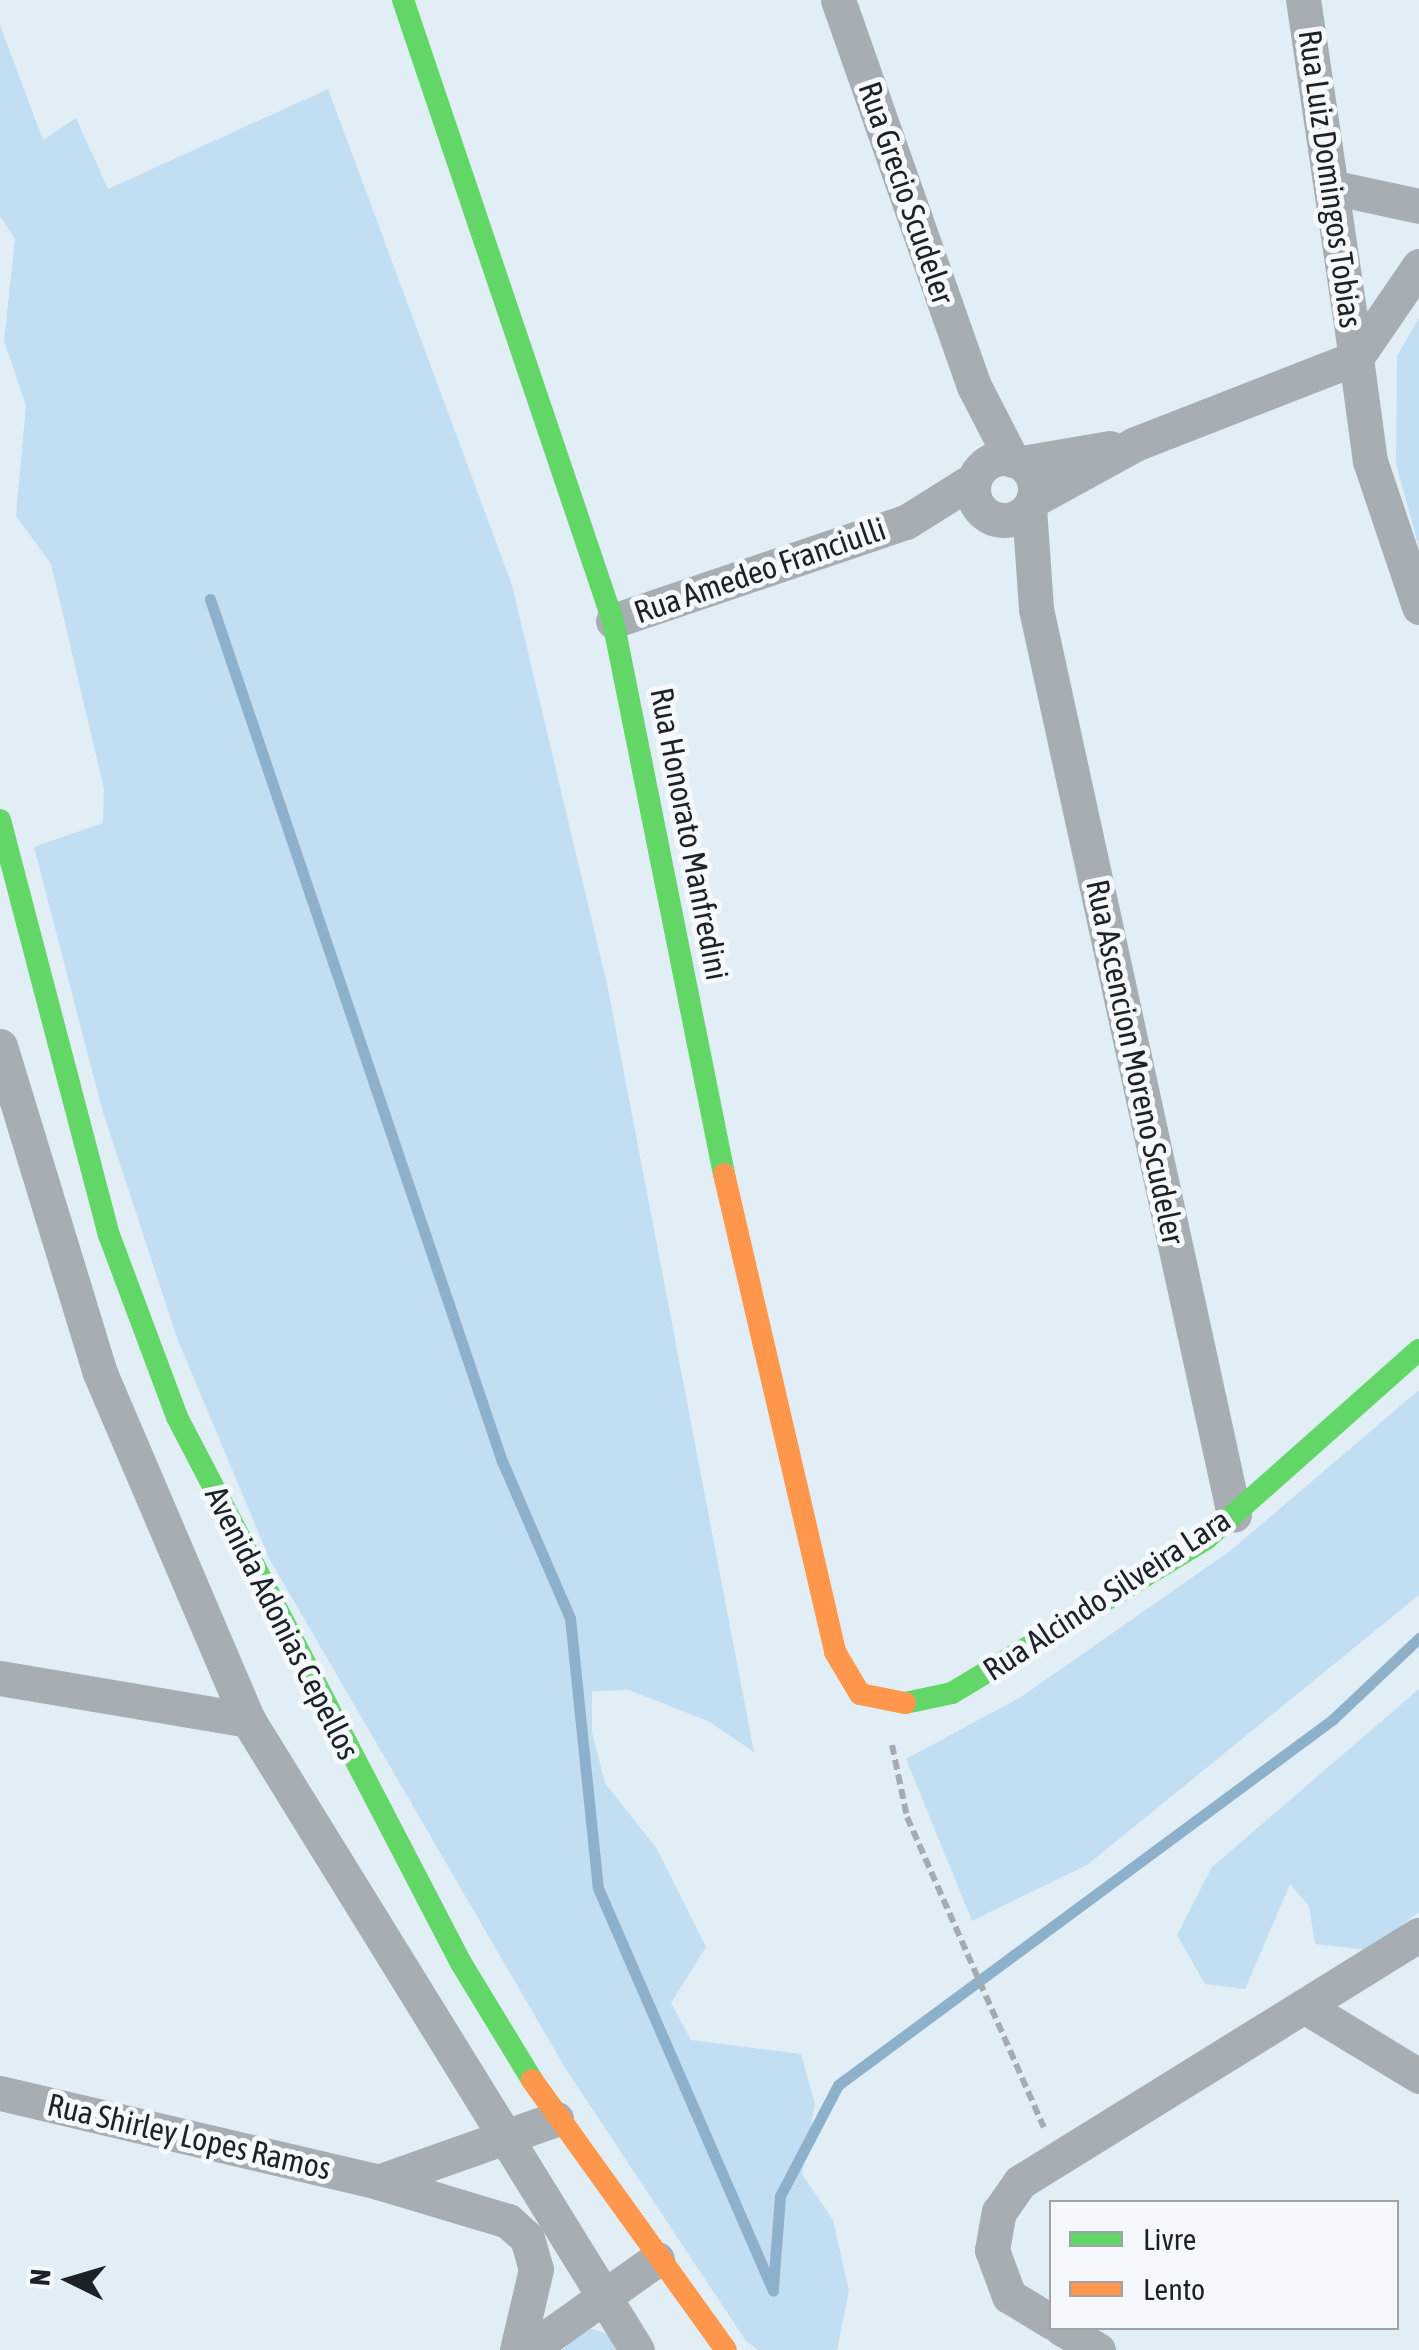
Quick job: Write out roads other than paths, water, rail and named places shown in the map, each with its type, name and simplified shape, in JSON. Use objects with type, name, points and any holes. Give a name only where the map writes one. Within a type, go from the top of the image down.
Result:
[{"type":"street","name":"Rua Honorato Manfredini","points":[[404,0],[614,621],[714,1129],[835,1652],[860,1694]]},
{"type":"street","name":"Rua Grecio Scudeler","points":[[838,0],[974,386],[998,467]]},
{"type":"street","name":"Rua Luiz Domingos Tobias","points":[[1304,0],[1356,358]]},
{"type":"street","points":[[1331,187],[1419,206]]},
{"type":"street","points":[[1419,266],[1356,358],[1370,461],[1419,607]]},
{"type":"street","name":"Rua Amedeo Franciulli","points":[[906,522],[1012,511],[1135,444],[1356,358]]},
{"type":"street","name":"Rua Amedeo Franciulli","points":[[614,621],[906,522],[998,467],[1135,444]]},
{"type":"street","points":[[998,467],[1012,511]]},
{"type":"street","points":[[998,467],[1012,511]]},
{"type":"street","name":"Rua Ascencion Moreno Scudeler","points":[[1012,511],[1234,1514]]},
{"type":"street","name":"Avenida Adonias Cepellos","points":[[0,820],[110,1235],[178,1418],[452,1946],[556,2119],[726,2350]]},
{"type":"street","name":"Avenida Adonias Cepellos","points":[[0,1046],[100,1373],[248,1720],[602,2302],[637,2350]]},
{"type":"street","name":"Rua Alcindo Silveira Lara","points":[[860,1694],[900,1704],[952,1693],[1234,1514],[1419,1350]]},
{"type":"street","points":[[0,1678],[248,1720]]},
{"type":"street","points":[[1049,2320],[1009,2296],[992,2250],[999,2212],[1020,2182],[1419,1935]]},
{"type":"street","points":[[1304,2006],[1419,2076]]},
{"type":"street","name":"Rua Shirley Lopes Ramos","points":[[0,2093],[378,2182],[508,2221],[527,2238],[536,2269],[518,2350]]},
{"type":"street","points":[[378,2182],[556,2119]]},
{"type":"street","points":[[528,2350],[602,2302],[657,2259]]},
{"type":"street","points":[[1064,2330],[1098,2350]]},
{"type":"waterway","points":[[210,599],[502,1461],[570,1618],[598,1888],[773,2291]]},
{"type":"waterway","points":[[773,2287],[780,2196],[838,2085],[1332,1720],[1419,1638]]}]
